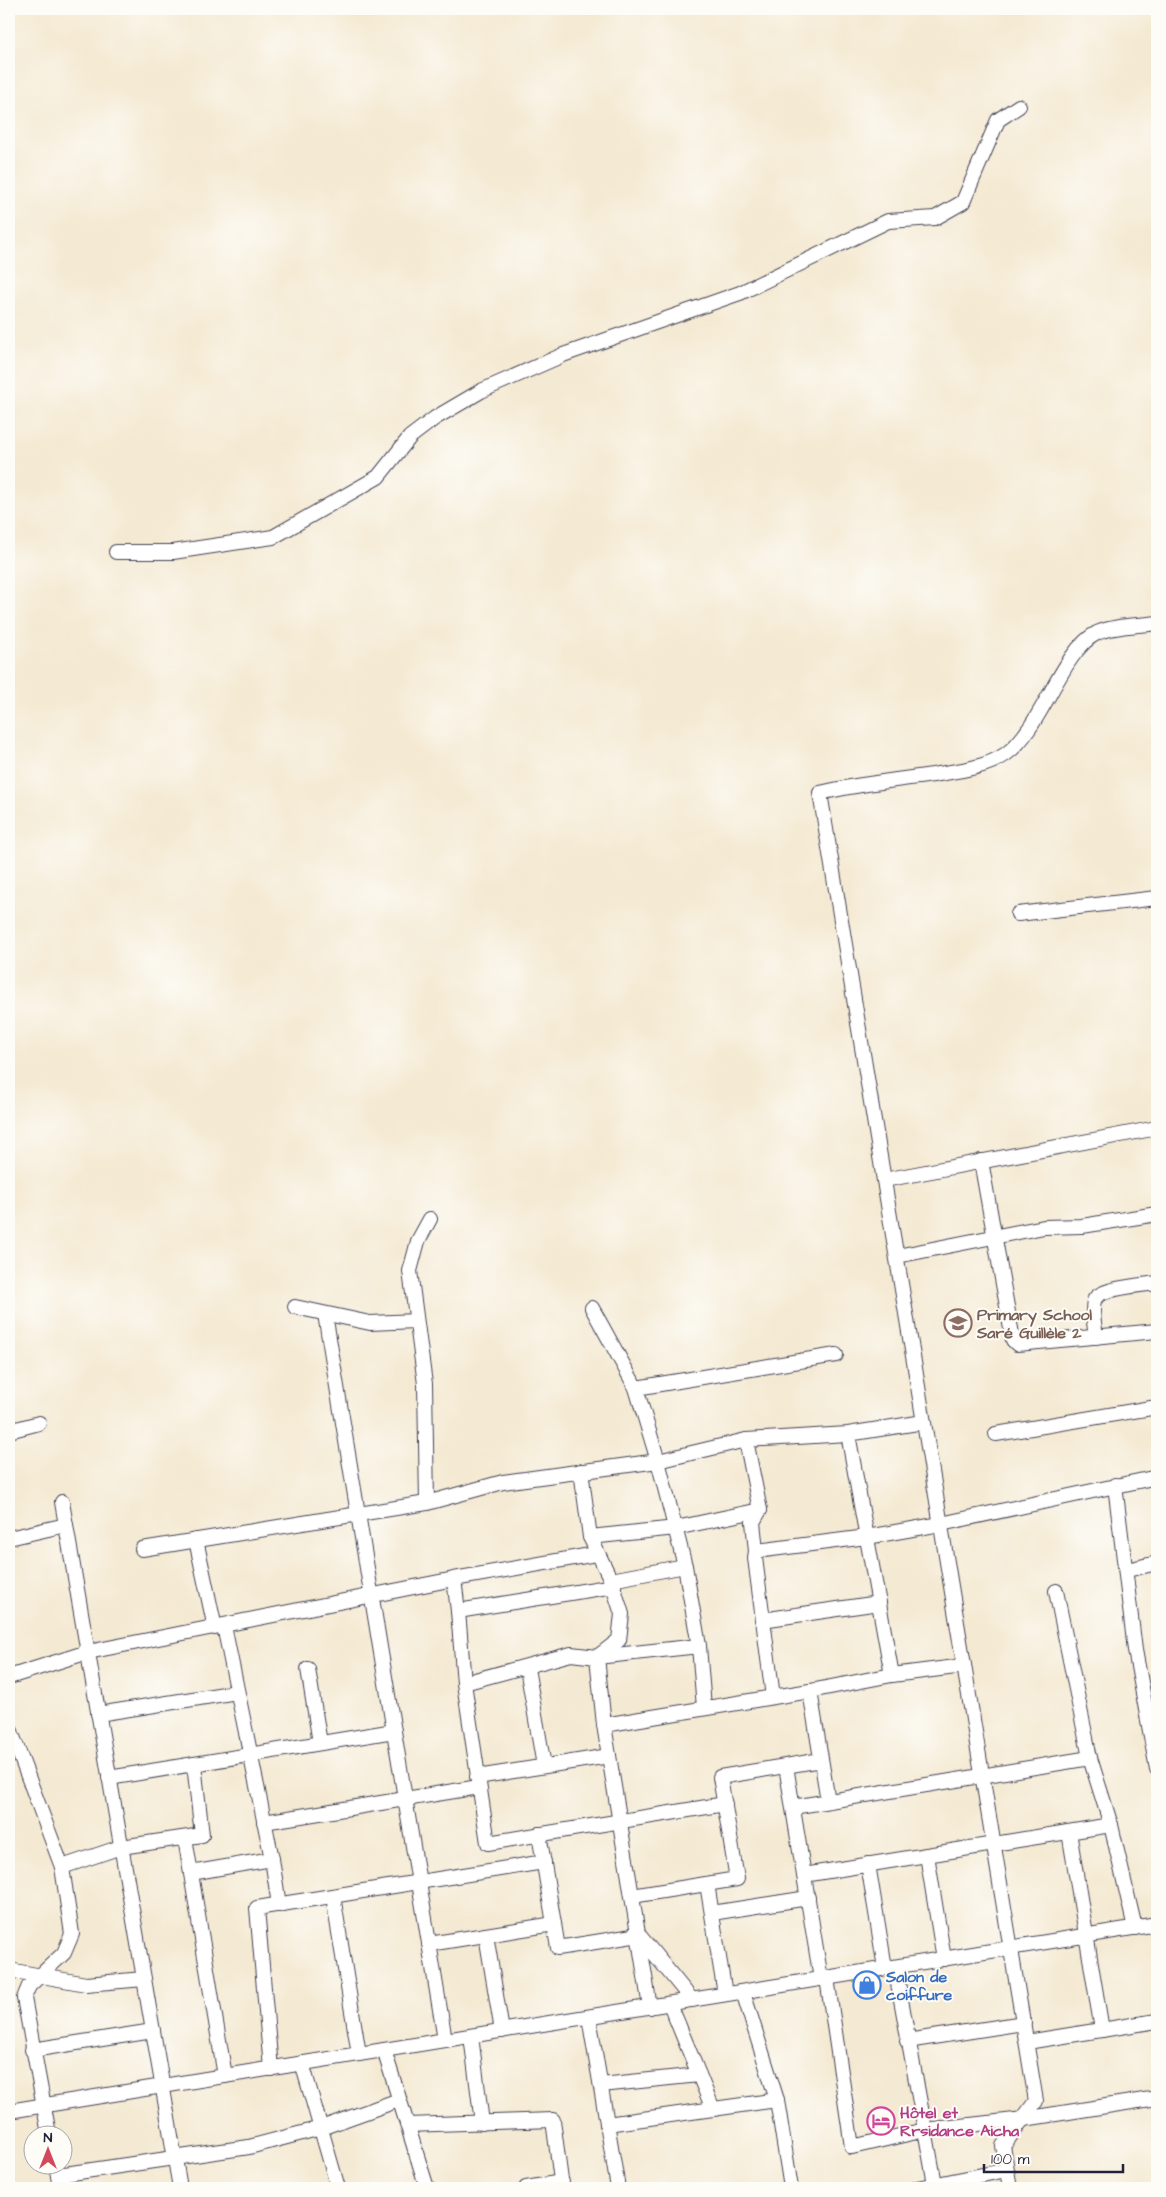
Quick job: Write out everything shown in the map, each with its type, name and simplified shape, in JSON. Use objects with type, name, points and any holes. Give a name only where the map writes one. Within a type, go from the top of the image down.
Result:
[{"type":"street","points":[[116,552],[173,552],[273,537],[378,477],[410,437],[435,418],[481,392],[563,355],[740,293],[888,221],[898,219],[927,220],[950,211],[963,202],[998,120],[1019,106]]},
{"type":"street","points":[[1010,2188],[1003,2146],[1024,2120],[1036,2101],[820,793],[954,772],[989,762],[1005,754],[1019,742],[1073,657],[1089,638],[1111,629],[1157,623]]},
{"type":"street","points":[[1018,914],[1157,898]]},
{"type":"street","points":[[884,1180],[1157,1128]]},
{"type":"street","points":[[981,1161],[1014,1340],[1017,1344],[1157,1331]]},
{"type":"street","points":[[897,1256],[1044,1227],[1082,1226],[1157,1214]]},
{"type":"street","points":[[427,1503],[425,1384],[410,1271],[418,1241],[430,1219]]},
{"type":"street","points":[[1096,1337],[1093,1303],[1095,1298],[1104,1292],[1157,1283]]},
{"type":"street","points":[[295,1307],[370,1323],[416,1321]]},
{"type":"street","points":[[592,1308],[636,1388],[658,1461],[685,1566],[699,1646],[704,1708]]},
{"type":"street","points":[[325,1314],[445,2040]]},
{"type":"street","points":[[636,1388],[836,1355]]},
{"type":"street","points":[[996,1434],[1157,1406]]},
{"type":"street","points":[[142,1549],[427,1503],[503,1482],[658,1461],[746,1440],[848,1434],[924,1422]]},
{"type":"street","points":[[9,1431],[39,1423]]},
{"type":"street","points":[[848,1434],[892,1675]]},
{"type":"street","points":[[746,1440],[760,1510],[753,1522],[755,1558],[773,1697]]},
{"type":"street","points":[[580,1471],[590,1537],[596,1554],[612,1583],[622,1614],[619,1640],[597,1657]]},
{"type":"street","points":[[756,1551],[867,1537],[941,1524],[1115,1485],[1157,1478]]},
{"type":"street","points":[[1115,1485],[1127,1570],[1135,1650],[1157,1769]]},
{"type":"street","points":[[62,1502],[180,2188]]},
{"type":"street","points":[[590,1537],[676,1528],[760,1510]]},
{"type":"street","points":[[9,1538],[66,1525]]},
{"type":"street","points":[[196,1540],[237,1692],[272,1859],[279,1905]]},
{"type":"street","points":[[9,1677],[88,1652],[372,1597],[454,1579],[596,1554]]},
{"type":"street","points":[[1127,1570],[1157,1563]]},
{"type":"street","points":[[458,1611],[612,1583],[685,1566]]},
{"type":"street","points":[[454,1579],[464,1683],[488,1843],[725,1804]]},
{"type":"street","points":[[1056,1591],[1090,1758],[1111,1824],[1135,1928]]},
{"type":"street","points":[[762,1620],[879,1603]]},
{"type":"street","points":[[464,1683],[527,1668],[570,1654],[597,1657],[699,1646]]},
{"type":"street","points":[[597,1657],[604,1725],[650,2007]]},
{"type":"street","points":[[604,1725],[810,1691],[892,1675],[964,1666]]},
{"type":"street","points":[[527,1668],[544,1766]]},
{"type":"street","points":[[308,1669],[320,1743]]},
{"type":"street","points":[[810,1691],[828,1802]]},
{"type":"street","points":[[98,1714],[237,1692]]},
{"type":"street","points":[[9,1726],[62,1866],[72,1934],[64,1953],[29,1986],[24,1998],[46,2124]]},
{"type":"street","points":[[109,1778],[394,1731]]},
{"type":"street","points":[[264,1822],[405,1799],[544,1766],[609,1756]]},
{"type":"street","points":[[793,1807],[982,1774],[1090,1758]]},
{"type":"street","points":[[632,1896],[737,1879],[720,1777],[821,1760]]},
{"type":"street","points":[[62,1866],[121,1847],[202,1835],[194,1764]]},
{"type":"street","points":[[786,1766],[852,2147],[925,2130],[1024,2120],[1157,2098]]},
{"type":"street","points":[[804,1875],[1111,1824]]},
{"type":"street","points":[[1069,1832],[1102,2030]]},
{"type":"street","points":[[540,1834],[558,1948],[639,1935]]},
{"type":"street","points":[[185,1838],[225,2076]]},
{"type":"street","points":[[927,1855],[944,1959]]},
{"type":"street","points":[[191,1872],[272,1859]]},
{"type":"street","points":[[271,2068],[257,1908],[544,1862]]},
{"type":"street","points":[[868,1864],[907,2041],[935,2184]]},
{"type":"street","points":[[707,1884],[726,1994]]},
{"type":"street","points":[[333,1896],[359,2054]]},
{"type":"street","points":[[712,1913],[808,1898]]},
{"type":"street","points":[[429,1944],[554,1924]]},
{"type":"street","points":[[9,2111],[1157,1924]]},
{"type":"street","points":[[486,1935],[502,2031]]},
{"type":"street","points":[[639,1935],[692,2000]]},
{"type":"street","points":[[9,1970],[86,1984],[144,1979]]},
{"type":"street","points":[[743,1992],[777,2100],[791,2188]]},
{"type":"street","points":[[670,2004],[713,2109]]},
{"type":"street","points":[[589,2017],[618,2188]]},
{"type":"street","points":[[1026,2042],[1157,2021]]},
{"type":"street","points":[[907,2041],[1024,2023]]},
{"type":"street","points":[[32,2050],[153,2031]]},
{"type":"street","points":[[471,2036],[482,2122]]},
{"type":"street","points":[[384,2050],[428,2188]]},
{"type":"street","points":[[302,2064],[338,2188]]},
{"type":"street","points":[[601,2085],[699,2075]]},
{"type":"street","points":[[58,2176],[249,2147],[321,2128],[399,2100]]},
{"type":"street","points":[[607,2124],[777,2100]]},
{"type":"street","points":[[407,2125],[553,2120],[562,2185],[526,2188]]},
{"type":"street","points":[[917,2188],[1007,2170]]},
{"type":"place","name":"Primary School Saré Guillèle 2","points":[[958,1323]]},
{"type":"place","name":"Salon de coiffure","points":[[867,1985]]},
{"type":"place","name":"Hôtel et Rrsidance Aicha","points":[[881,2121]]}]
